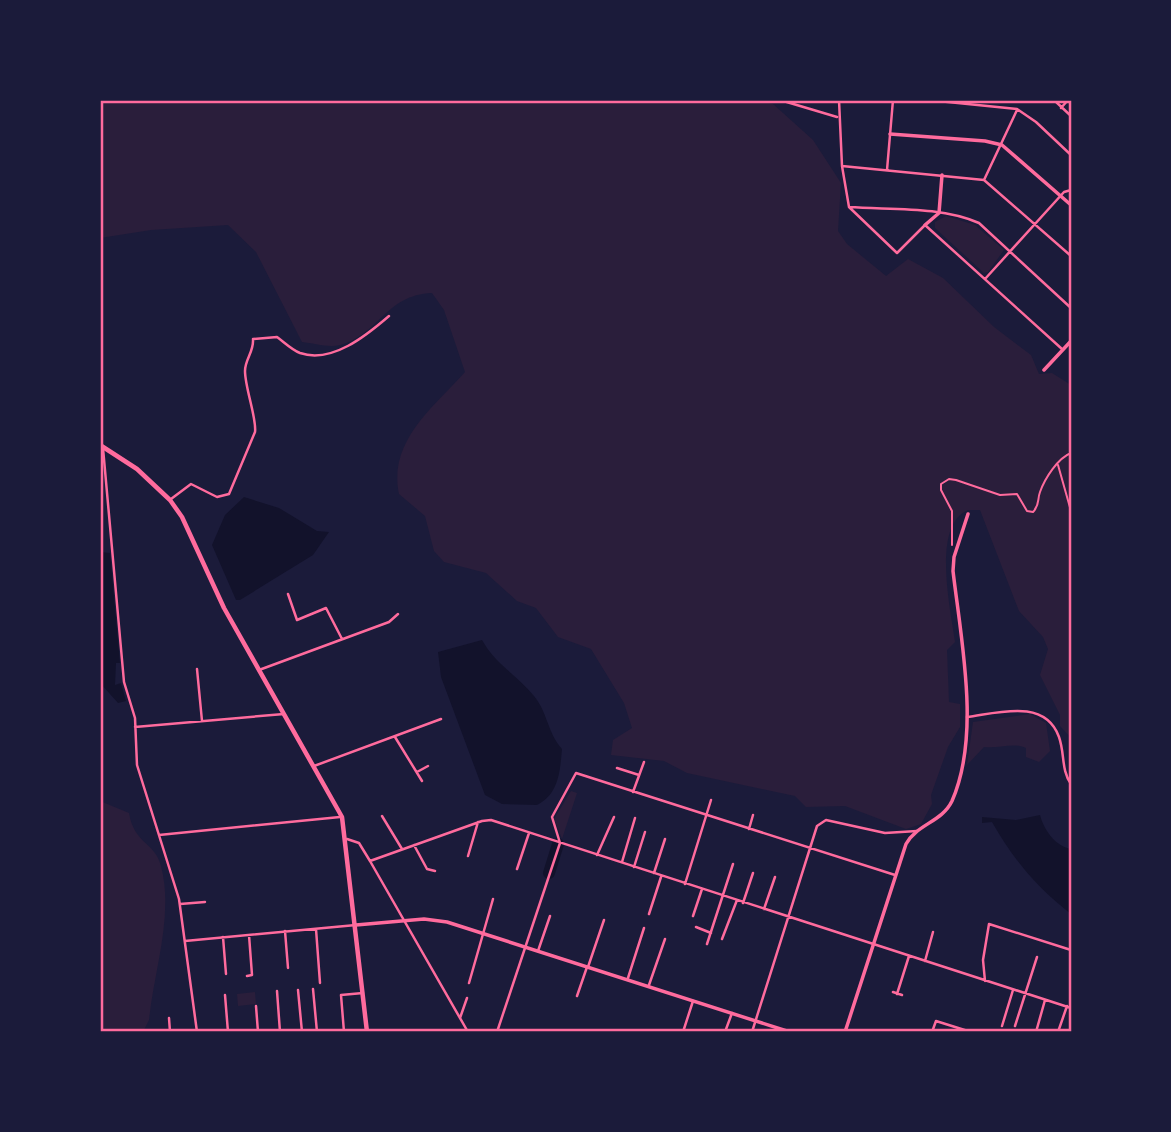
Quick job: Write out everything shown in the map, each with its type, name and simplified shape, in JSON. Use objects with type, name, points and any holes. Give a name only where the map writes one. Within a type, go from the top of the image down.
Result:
[{"type":"main road","points":[[101,446],[137,469],[170,500],[182,517],[224,608],[342,817],[347,839],[367,1032]]},
{"type":"street","points":[[780,100],[838,117]]},
{"type":"street","points":[[839,100],[842,166],[849,207],[897,253],[939,213],[942,175]]},
{"type":"street","points":[[887,170],[893,100]]},
{"type":"street","points":[[928,100],[1017,109],[1036,122],[1071,155]]},
{"type":"street","points":[[1054,100],[1071,116]]},
{"type":"street","points":[[1061,108],[1068,100]]},
{"type":"street","points":[[984,180],[1017,109]]},
{"type":"street","points":[[890,134],[985,141],[1002,145],[1071,205]]},
{"type":"street","points":[[842,166],[984,180],[1071,256]]},
{"type":"street","points":[[985,279],[1061,196],[1071,190]]},
{"type":"street","points":[[849,207],[939,213],[963,216],[979,223],[1071,308]]},
{"type":"street","points":[[925,225],[1063,350]]},
{"type":"street","points":[[170,500],[191,484],[223,498],[232,489],[257,425],[250,412],[245,373],[254,350],[253,339],[277,337],[301,354],[327,353],[369,334],[389,316]]},
{"type":"street","points":[[1044,370],[1071,341]]},
{"type":"street","points":[[101,446],[124,682],[135,727],[137,765],[180,904],[197,1032]]},
{"type":"street","points":[[752,1032],[817,826],[826,820],[885,833],[917,831],[933,823],[951,803],[965,751],[966,717],[954,557],[968,514]]},
{"type":"street","points":[[288,594],[297,620],[326,608],[342,639]]},
{"type":"street","points":[[260,670],[389,622],[398,614]]},
{"type":"street","points":[[197,669],[202,721]]},
{"type":"street","points":[[966,717],[1026,710],[1047,718],[1059,737],[1065,775],[1071,785]]},
{"type":"street","points":[[135,727],[284,714]]},
{"type":"street","points":[[314,766],[441,719]]},
{"type":"street","points":[[394,736],[422,781]]},
{"type":"street","points":[[633,792],[643,762]]},
{"type":"street","points":[[411,773],[428,766]]},
{"type":"street","points":[[617,768],[639,775]]},
{"type":"street","points":[[497,1032],[560,843],[552,817],[576,773],[896,875]]},
{"type":"street","points":[[685,884],[711,800]]},
{"type":"street","points":[[748,829],[753,815]]},
{"type":"street","points":[[382,816],[402,849]]},
{"type":"street","points":[[159,835],[342,817]]},
{"type":"street","points":[[596,855],[614,817]]},
{"type":"street","points":[[621,863],[635,818]]},
{"type":"street","points":[[370,861],[478,822],[491,820],[1069,1007],[1059,1032]]},
{"type":"street","points":[[468,856],[478,822]]},
{"type":"street","points":[[845,1032],[906,844],[917,831]]},
{"type":"street","points":[[634,867],[645,832]]},
{"type":"street","points":[[517,869],[529,833]]},
{"type":"street","points":[[347,839],[359,843],[468,1032]]},
{"type":"street","points":[[654,874],[664,839]]},
{"type":"street","points":[[414,845],[427,869],[435,871]]},
{"type":"street","points":[[707,944],[733,864]]},
{"type":"street","points":[[743,902],[753,873]]},
{"type":"street","points":[[649,914],[661,876]]},
{"type":"street","points":[[764,909],[775,877]]},
{"type":"street","points":[[693,916],[702,889]]},
{"type":"street","points":[[469,983],[493,899]]},
{"type":"street","points":[[722,939],[737,900]]},
{"type":"street","points":[[180,904],[205,902]]},
{"type":"street","points":[[538,951],[550,916]]},
{"type":"street","points":[[185,941],[403,920],[440,920],[790,1032]]},
{"type":"street","points":[[578,996],[604,920]]},
{"type":"street","points":[[985,981],[983,960],[989,924],[1071,950]]},
{"type":"street","points":[[696,927],[711,933]]},
{"type":"street","points":[[627,980],[644,928]]},
{"type":"street","points":[[316,929],[320,983]]},
{"type":"street","points":[[285,931],[288,968]]},
{"type":"street","points":[[925,961],[933,932]]},
{"type":"street","points":[[247,976],[252,975],[249,935]]},
{"type":"street","points":[[223,937],[226,974]]},
{"type":"street","points":[[649,987],[665,939]]},
{"type":"street","points":[[902,995],[895,993],[909,956]]},
{"type":"street","points":[[1015,1026],[1037,957]]},
{"type":"street","points":[[313,989],[317,1032]]},
{"type":"street","points":[[298,990],[302,1032]]},
{"type":"street","points":[[1002,1026],[1013,990]]},
{"type":"street","points":[[277,991],[280,1032]]},
{"type":"street","points":[[345,1032],[341,995],[363,993]]},
{"type":"street","points":[[225,995],[228,1032]]},
{"type":"street","points":[[460,1018],[467,998]]},
{"type":"street","points":[[1036,1032],[1045,1000]]},
{"type":"street","points":[[683,1032],[693,1001]]},
{"type":"street","points":[[256,1006],[258,1032]]},
{"type":"street","points":[[725,1032],[732,1013]]},
{"type":"street","points":[[169,1018],[170,1032]]},
{"type":"street","points":[[932,1032],[936,1021],[971,1032]]},
{"type":"path","points":[[954,557],[952,512],[941,490],[941,484],[949,479],[956,480],[1000,495],[1017,495],[1027,511],[1033,512],[1038,507],[1040,491],[1057,463],[1071,453]]},
{"type":"path","points":[[1057,463],[1071,511]]},
{"type":"shaded area","points":[[100,100],[758,100],[773,104],[813,140],[841,183],[838,231],[847,244],[886,276],[908,259],[943,278],[994,327],[1031,355],[1039,374],[1052,373],[1071,385],[1071,738],[1060,726],[1060,715],[1040,675],[1048,649],[1043,637],[1019,611],[980,510],[968,510],[957,519],[950,533],[946,570],[955,642],[947,650],[949,702],[960,704],[960,727],[948,747],[931,795],[932,804],[921,824],[906,829],[845,806],[806,807],[795,796],[687,773],[664,761],[611,755],[613,740],[632,728],[624,703],[591,649],[558,637],[536,608],[517,601],[486,573],[444,562],[434,551],[425,516],[399,494],[397,475],[407,442],[427,412],[465,372],[444,310],[432,293],[403,300],[354,340],[326,346],[302,342],[256,252],[228,225],[151,230],[100,238]]},
{"type":"shaded area","points":[[946,216],[975,225],[1004,250],[988,272],[984,273],[935,228],[935,222]]},
{"type":"shaded area","points":[[244,497],[279,508],[317,531],[329,532],[313,555],[236,600],[212,545],[225,515]]},
{"type":"shaded area","points":[[100,552],[110,553],[120,663],[116,663],[115,685],[121,683],[126,701],[118,703],[101,684]]},
{"type":"shaded area","points":[[482,640],[534,696],[562,749],[554,788],[550,795],[537,805],[502,804],[485,795],[441,677],[438,652]]},
{"type":"shaded area","points":[[1030,714],[1046,723],[1050,751],[1039,762],[1026,757],[1026,748],[1021,746],[984,747],[967,765],[973,722]]},
{"type":"shaded area","points":[[571,791],[577,793],[562,839],[554,819]]},
{"type":"shaded area","points":[[100,801],[129,813],[135,831],[154,852],[161,866],[165,904],[162,943],[149,1020],[143,1032],[100,1032]]},
{"type":"shaded area","points":[[1040,815],[1051,837],[1060,845],[1071,849],[1071,914],[1047,894],[1027,872],[992,822],[982,823],[982,817],[1016,820]]},
{"type":"shaded area","points":[[255,992],[256,1004],[238,1006],[237,994]]},
{"type":"waterway","points":[[549,873],[558,844]]}]
